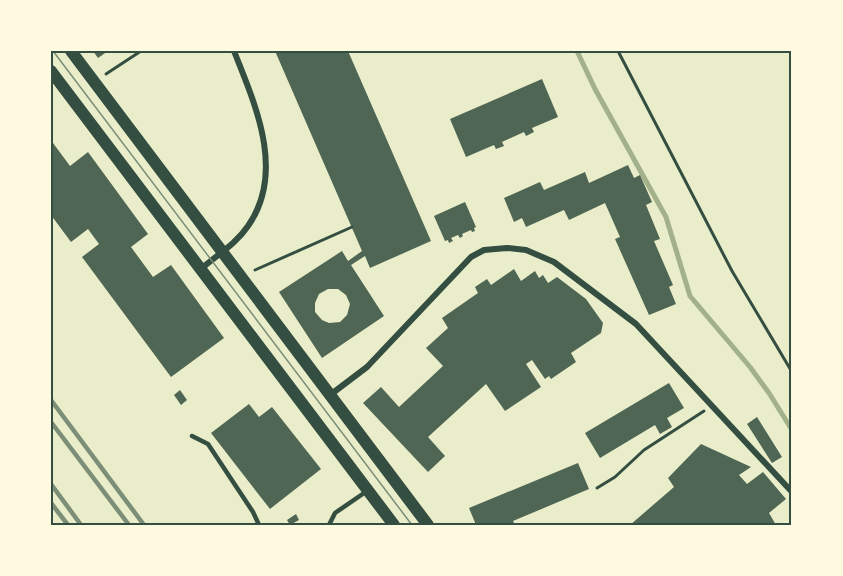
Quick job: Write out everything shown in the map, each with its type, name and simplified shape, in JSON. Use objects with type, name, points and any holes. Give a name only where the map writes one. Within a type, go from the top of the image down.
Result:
[{"type":"main road","points":[[71,51],[428,525]]},
{"type":"main road","points":[[51,71],[394,525]]},
{"type":"street","points":[[201,269],[243,233],[252,220],[262,195],[265,148],[262,126],[234,51]]},
{"type":"street","points":[[329,396],[367,367],[471,257],[484,250],[507,248],[526,250],[554,262],[636,324],[792,492]]},
{"type":"lane","points":[[192,436],[208,444],[253,512],[259,525]]},
{"type":"lane","points":[[329,525],[335,513],[369,489]]},
{"type":"path","points":[[94,81],[141,51]]},
{"type":"path","points":[[618,51],[732,271],[792,372]]},
{"type":"path","points":[[255,270],[352,227]]},
{"type":"path","points":[[597,488],[615,477],[644,450],[713,405]]},
{"type":"building","points":[[93,51],[108,51],[98,58]]},
{"type":"building","points":[[275,51],[348,51],[431,241],[370,268],[365,256],[351,265],[384,316],[322,358],[279,292],[342,251],[348,261],[362,251]],"holes":[[[328,289],[338,289],[346,295],[350,304],[347,315],[340,322],[329,323],[322,320],[315,312],[315,303],[319,294]]]},
{"type":"building","points":[[542,79],[558,117],[532,128],[534,132],[526,136],[524,132],[502,142],[504,146],[496,149],[494,145],[466,157],[450,119]]},
{"type":"building","points":[[53,143],[70,166],[88,152],[148,234],[131,247],[153,277],[171,265],[224,338],[171,377],[82,257],[99,244],[88,229],[71,242],[51,215],[51,145]]},
{"type":"building","points":[[628,165],[634,178],[640,175],[652,202],[646,205],[660,239],[654,241],[673,285],[669,287],[676,304],[649,315],[615,239],[620,237],[605,203],[569,220],[564,210],[526,227],[522,218],[514,222],[504,198],[540,182],[544,190],[585,172],[589,183]]},
{"type":"building","points":[[465,202],[476,227],[475,231],[471,230],[462,234],[460,238],[458,235],[451,238],[453,241],[449,243],[448,240],[445,241],[434,216]]},
{"type":"building","points":[[514,269],[521,281],[535,271],[539,278],[543,275],[548,283],[557,277],[586,299],[603,323],[601,333],[571,353],[576,362],[551,379],[549,376],[545,379],[532,360],[526,364],[541,387],[505,411],[486,384],[428,437],[445,456],[428,472],[363,403],[381,387],[399,407],[443,366],[426,348],[448,328],[442,318],[478,293],[475,287],[487,279],[491,285]]},
{"type":"building","points":[[669,383],[684,408],[667,418],[672,427],[660,434],[655,425],[600,458],[585,433]]},
{"type":"building","points":[[180,390],[187,400],[181,405],[174,395]]},
{"type":"building","points":[[249,404],[259,417],[272,407],[321,469],[270,509],[211,433]]},
{"type":"building","points":[[757,417],[782,457],[772,463],[747,424]]},
{"type":"building","points":[[701,444],[751,467],[739,475],[747,484],[763,472],[786,499],[769,513],[776,525],[630,525],[674,487],[668,478]]},
{"type":"building","points":[[578,463],[589,489],[513,521],[515,525],[476,525],[469,508]]},
{"type":"building","points":[[296,514],[299,520],[290,525],[287,520]]},
{"type":"waterway","points":[[577,51],[595,89],[666,217],[690,296],[750,367],[792,430]]},
{"type":"tram line","points":[[53,51],[412,525]]},
{"type":"railway","points":[[51,400],[144,525]]},
{"type":"railway","points":[[51,422],[129,525]]},
{"type":"railway","points":[[51,484],[81,525]]},
{"type":"railway","points":[[51,503],[68,525]]}]
